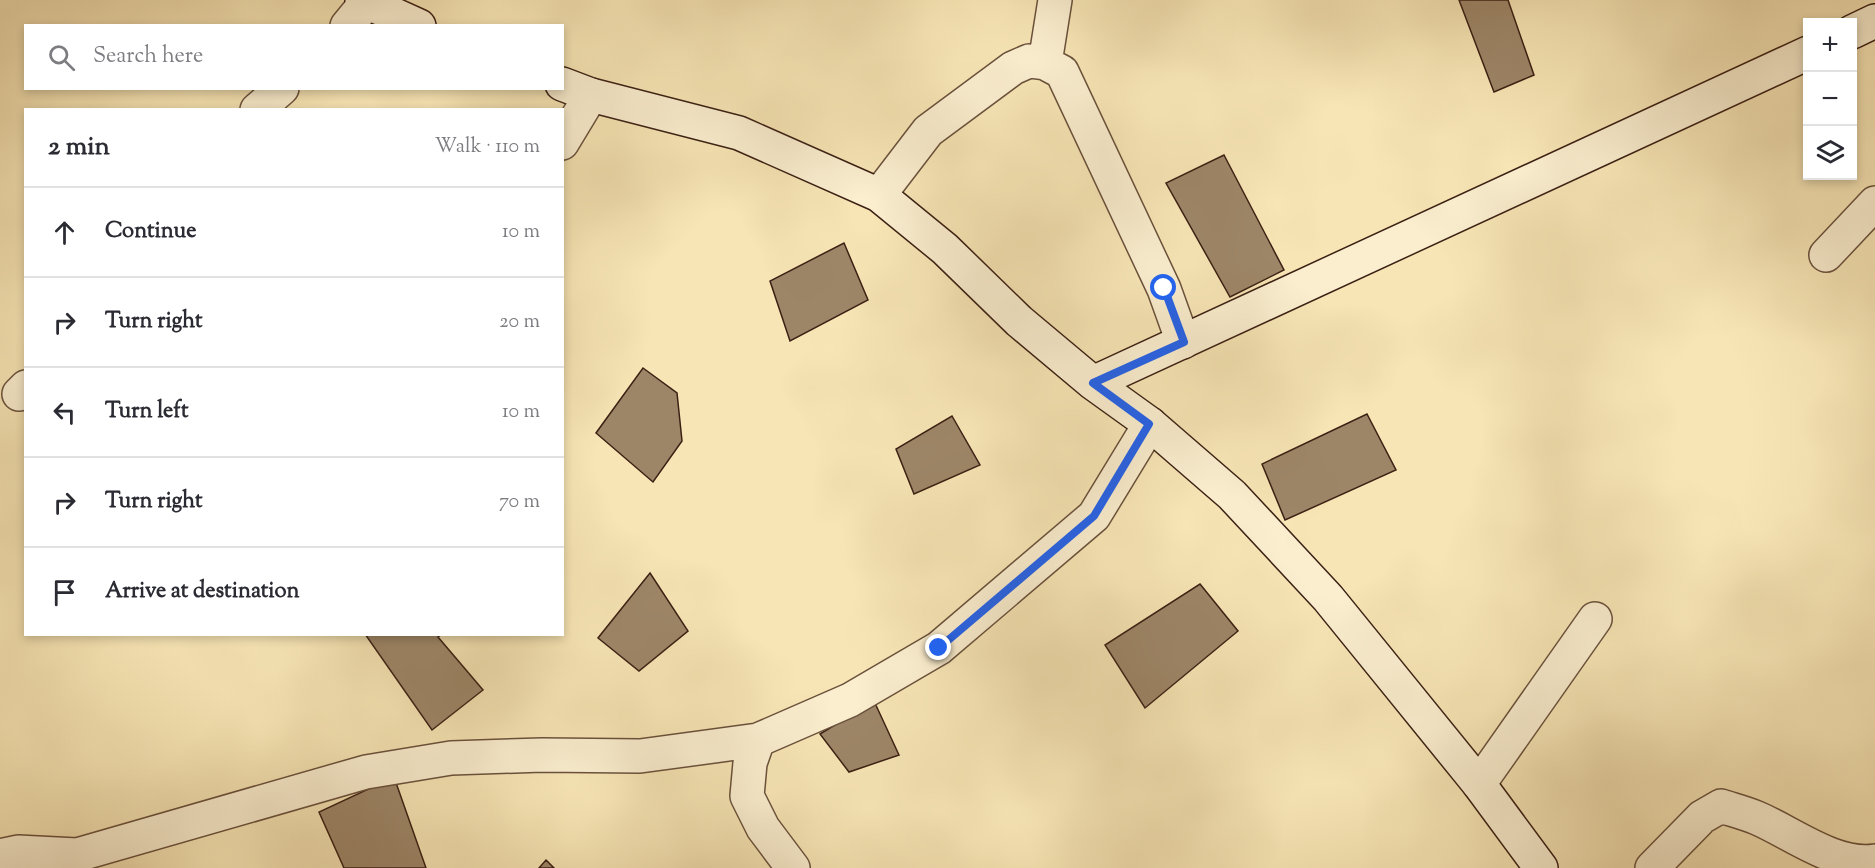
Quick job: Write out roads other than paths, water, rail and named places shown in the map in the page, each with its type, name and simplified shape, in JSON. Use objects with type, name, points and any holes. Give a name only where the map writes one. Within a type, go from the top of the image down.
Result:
[{"type":"street","points":[[1045,63],[1055,0]]},
{"type":"street","points":[[358,9],[412,24]]},
{"type":"street","points":[[1857,30],[1875,21]]},
{"type":"street","points":[[1093,383],[1803,55]]},
{"type":"street","points":[[879,195],[928,131],[1013,68],[1029,61],[1045,63],[1062,72],[1164,288],[1184,342]]},
{"type":"street","points":[[259,108],[280,90]]},
{"type":"street","points":[[564,136],[577,90],[739,133],[879,195],[945,249],[1019,321],[1093,383],[1149,424],[1232,495],[1328,598],[1479,784],[1541,868]]},
{"type":"street","points":[[1826,255],[1875,203]]},
{"type":"street","points":[[0,856],[18,852],[76,861],[366,772],[451,758],[542,755],[640,756],[758,740],[850,699],[939,648],[1094,516],[1149,424]]},
{"type":"street","points":[[1479,784],[1595,619]]},
{"type":"street","points":[[758,740],[750,763],[747,796],[763,828],[793,868]]},
{"type":"street","points":[[1652,868],[1702,817],[1721,806],[1756,818],[1845,859],[1866,863],[1875,861]]}]
